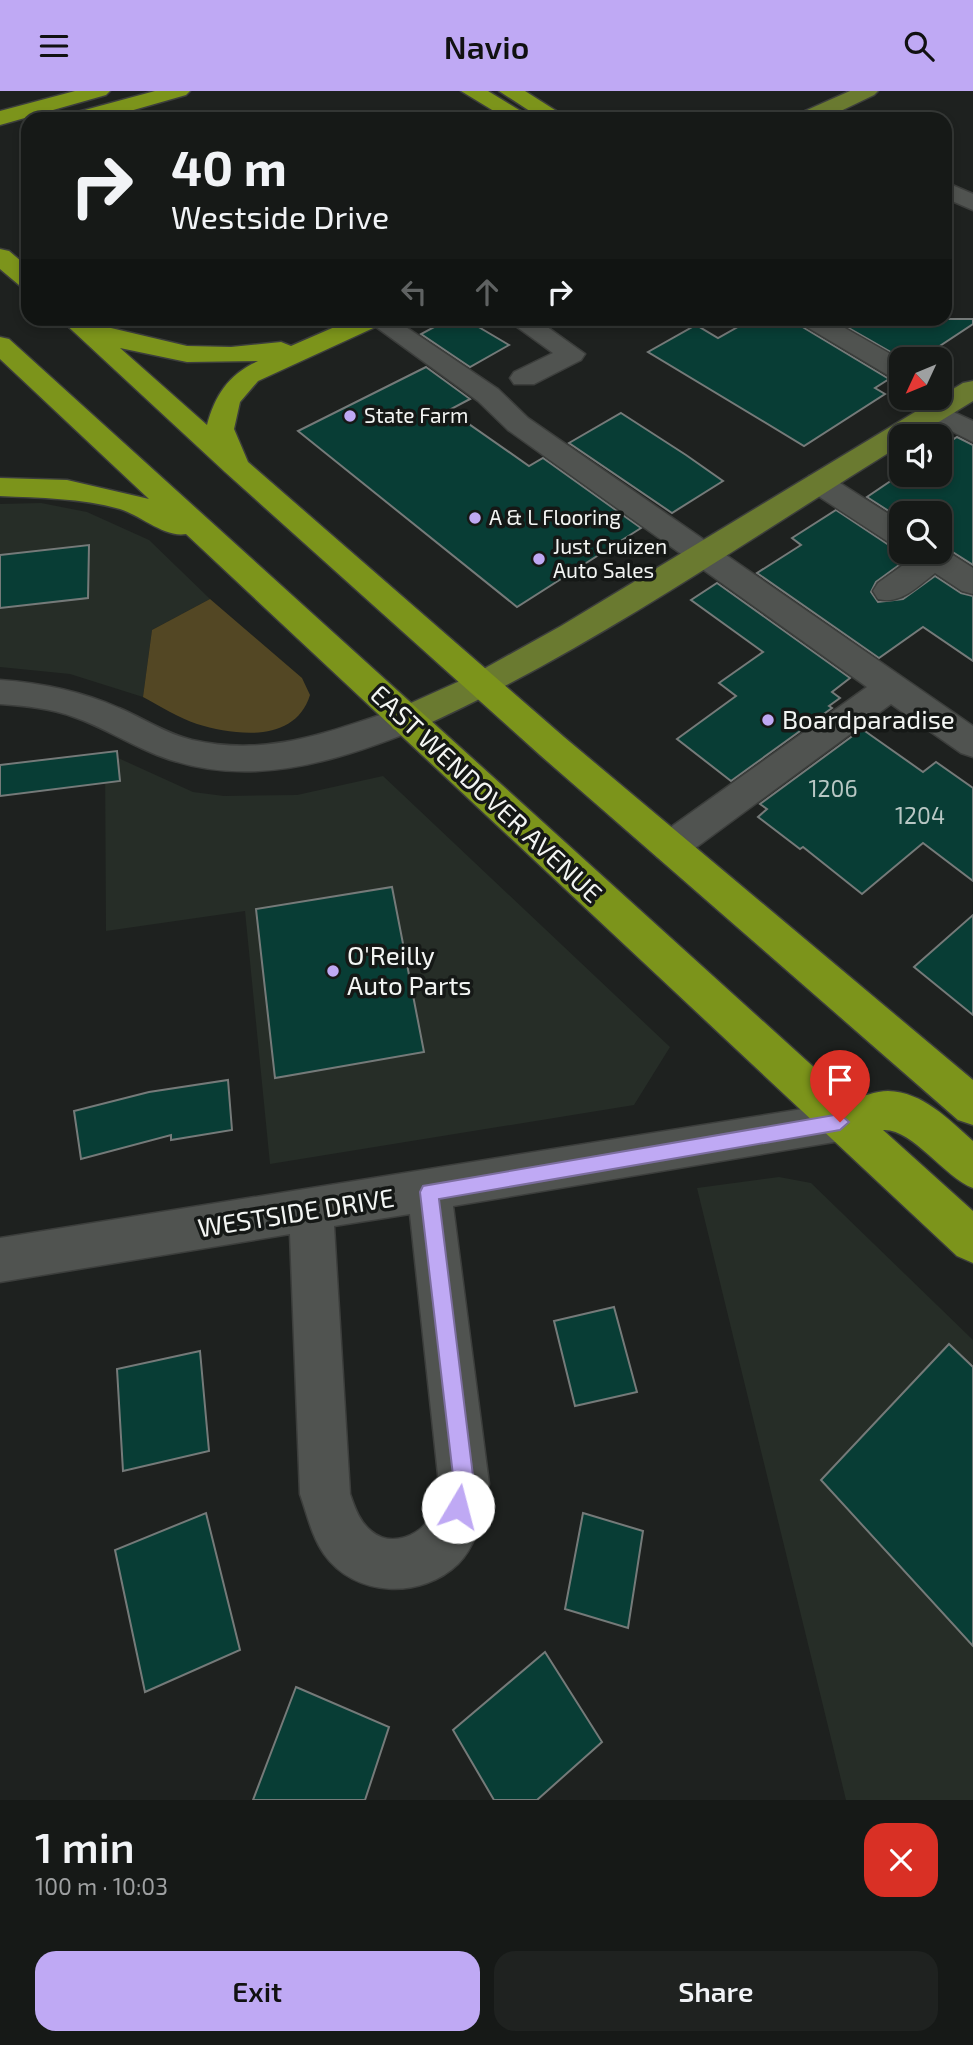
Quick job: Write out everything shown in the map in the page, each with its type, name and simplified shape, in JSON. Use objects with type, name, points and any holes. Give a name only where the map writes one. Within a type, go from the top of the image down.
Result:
[{"type":"highway","points":[[22,112],[99,91]]},
{"type":"highway","points":[[103,112],[179,91]]},
{"type":"highway","points":[[472,91],[510,112]]},
{"type":"highway","points":[[510,91],[546,112]]},
{"type":"highway","points":[[0,118],[21,112]]},
{"type":"highway","points":[[0,256],[21,274]]},
{"type":"highway","points":[[81,326],[234,466],[483,685],[670,847],[970,1097]]},
{"type":"highway","points":[[87,326],[141,348],[183,356],[236,357],[307,347]]},
{"type":"highway","points":[[234,466],[220,429],[226,401],[248,375],[358,326]]},
{"type":"highway","name":"EAST WENDOVER AVENUE","points":[[0,345],[840,1122],[973,1241]]},
{"type":"highway","points":[[0,487],[67,489],[130,502],[210,538]]},
{"type":"highway","points":[[840,1122],[887,1110],[914,1117],[973,1168]]},
{"type":"main road","points":[[821,112],[867,91]]},
{"type":"main road","points":[[405,720],[483,685],[819,483],[933,410]]},
{"type":"street","points":[[952,192],[973,203]]},
{"type":"street","points":[[385,326],[488,395],[518,424],[973,744]]},
{"type":"street","points":[[524,377],[572,354],[530,326]]},
{"type":"street","points":[[823,326],[889,364]]},
{"type":"street","points":[[952,402],[973,433]]},
{"type":"street","points":[[819,483],[889,528]]},
{"type":"street","points":[[889,591],[920,564]]},
{"type":"street","points":[[944,564],[973,583]]},
{"type":"street","points":[[670,847],[892,687]]},
{"type":"street","points":[[0,692],[56,699],[97,712],[191,753],[225,758],[263,760],[304,755],[349,743],[405,720]]},
{"type":"street","name":"WESTSIDE DRIVE","points":[[0,1260],[429,1192],[840,1122]]},
{"type":"street","points":[[311,1210],[325,1495],[341,1536],[366,1558],[401,1566],[428,1558],[452,1530],[464,1484],[429,1192]]},
{"type":"shaded area","points":[[41,503],[87,512],[149,540],[210,599],[152,630],[143,697],[70,674],[0,667],[0,504]]},
{"type":"shaded area","points":[[210,599],[302,678],[310,695],[302,711],[292,721],[263,732],[229,731],[190,721],[143,697],[152,630]]},
{"type":"shaded area","points":[[105,752],[193,792],[224,796],[297,795],[383,776],[670,1047],[634,1105],[270,1164],[245,911],[106,931]]},
{"type":"shaded area","points":[[779,1177],[811,1183],[973,1340],[973,1800],[846,1800],[697,1188]]},
{"type":"building","points":[[952,319],[973,319],[973,324],[938,347],[889,347],[889,351],[845,326],[952,326]]},
{"type":"building","points":[[436,326],[477,326],[509,345],[470,367],[421,334]]},
{"type":"building","points":[[698,326],[718,338],[739,326],[801,326],[889,379],[875,388],[885,394],[804,446],[648,352]]},
{"type":"building","points":[[426,367],[470,399],[449,410],[529,466],[543,458],[641,528],[517,607],[298,431]]},
{"type":"building","points":[[621,413],[723,481],[672,513],[569,443]]},
{"type":"building","points":[[957,437],[973,445],[973,565],[952,552],[952,501],[889,501],[889,511],[867,497],[889,482],[889,487],[952,487],[952,440]]},
{"type":"building","points":[[836,510],[889,545],[889,564],[900,564],[876,582],[871,592],[878,602],[903,599],[935,576],[961,593],[973,596],[973,661],[923,627],[879,658],[757,573],[801,545],[792,538]]},
{"type":"building","points":[[89,545],[88,598],[0,608],[0,555]]},
{"type":"building","points":[[717,583],[850,678],[832,692],[840,698],[829,706],[832,708],[731,781],[677,739],[736,696],[719,683],[763,652],[691,600]]},
{"type":"building","points":[[862,729],[923,772],[936,762],[973,788],[973,881],[923,843],[862,894],[803,847],[800,849],[758,817],[767,809],[760,804]]},
{"type":"building","points":[[117,751],[120,781],[0,796],[0,765]]},
{"type":"building","points":[[392,887],[424,1052],[275,1078],[256,909]]},
{"type":"building","points":[[973,915],[973,1015],[914,967]]},
{"type":"building","points":[[228,1080],[232,1130],[171,1140],[171,1135],[81,1159],[74,1111],[149,1092]]},
{"type":"building","points":[[614,1307],[637,1392],[575,1406],[554,1321]]},
{"type":"building","points":[[949,1344],[973,1367],[973,1646],[821,1480]]},
{"type":"building","points":[[200,1351],[209,1451],[123,1471],[117,1369]]},
{"type":"building","points":[[206,1513],[240,1650],[145,1692],[115,1550]]},
{"type":"building","points":[[583,1513],[643,1531],[628,1628],[565,1609]]},
{"type":"building","points":[[545,1652],[602,1742],[537,1800],[494,1800],[453,1730]]},
{"type":"building","points":[[296,1687],[389,1727],[365,1800],[253,1800]]},
{"type":"place","name":"State Farm","points":[[350,416]]},
{"type":"place","name":"A & L Flooring","points":[[475,518]]},
{"type":"place","name":"Just Cruizen Auto Sales","points":[[539,559]]},
{"type":"place","name":"Boardparadise","points":[[768,720]]},
{"type":"place","name":"O'Reilly Auto Parts","points":[[333,971]]},
{"type":"route","points":[[458,1507],[464,1484],[429,1192],[840,1122]]}]
